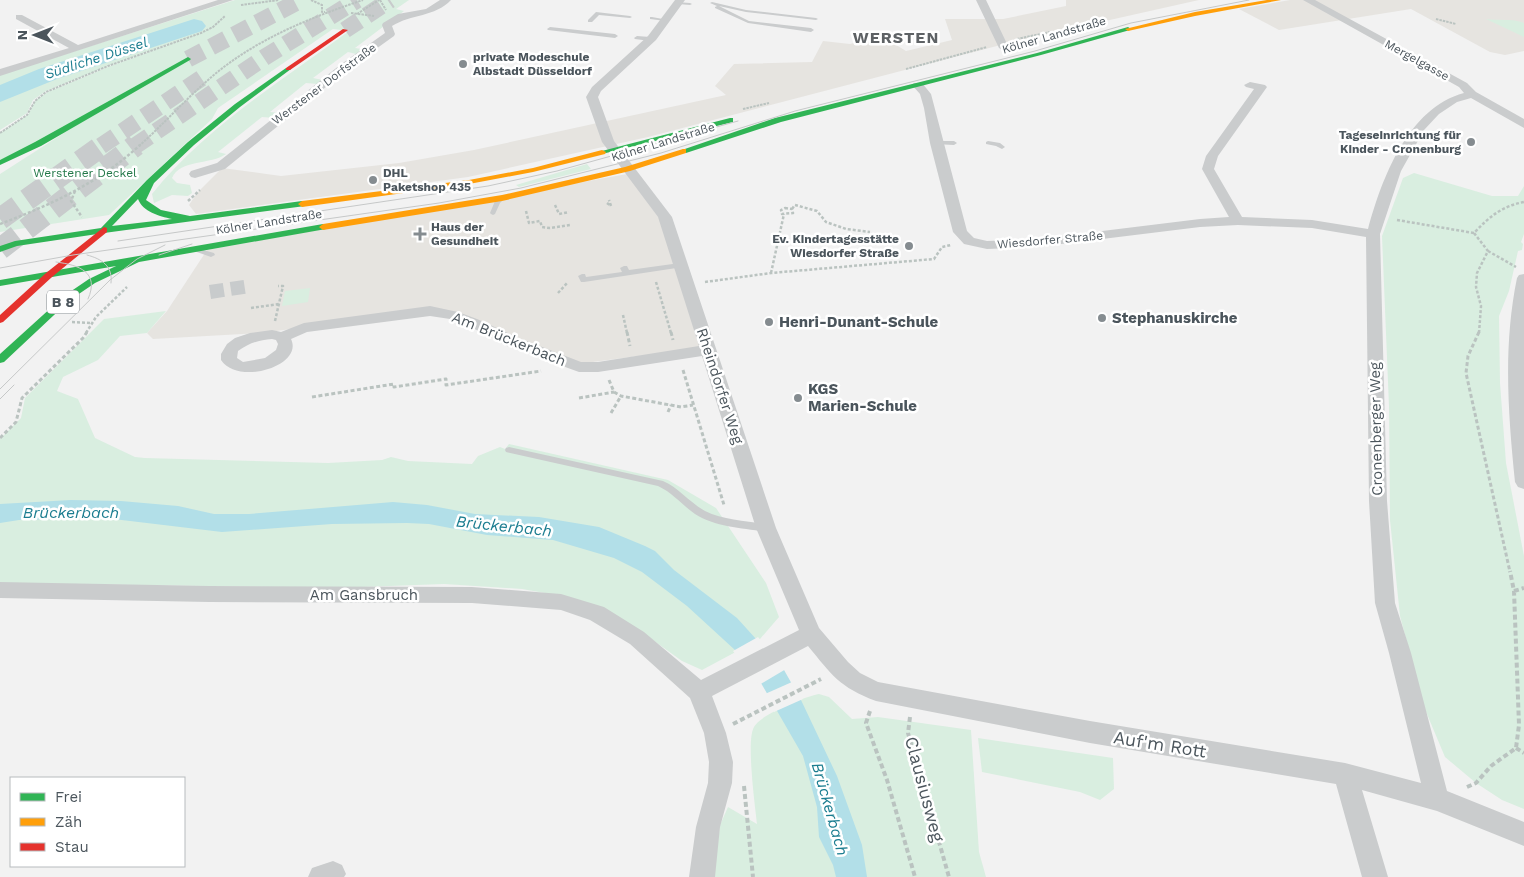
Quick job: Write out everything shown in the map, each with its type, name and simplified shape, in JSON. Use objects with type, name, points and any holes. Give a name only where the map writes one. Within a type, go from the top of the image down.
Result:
[{"type":"main road","points":[[1141,14],[1212,0]]},
{"type":"main road","name":"Kölner Landstraße","points":[[0,283],[502,198],[627,169],[778,120],[918,86],[1146,24],[1278,0]]},
{"type":"main road","points":[[49,275],[104,230],[192,141],[237,105],[345,30]]},
{"type":"main road","points":[[918,86],[919,79],[930,74],[1009,55],[1015,51],[1012,48],[1001,48]]},
{"type":"main road","points":[[0,163],[38,144],[188,59]]},
{"type":"main road","name":"Kölner Landstraße","points":[[0,250],[16,244],[104,230],[469,182],[616,154],[713,131],[739,119]]},
{"type":"main road","points":[[0,171],[38,144]]},
{"type":"main road","points":[[150,182],[142,200],[148,207],[163,213],[192,219]]},
{"type":"main road","name":"Kölner Landstraße","points":[[0,244],[36,246],[46,249]]},
{"type":"main road","points":[[49,275],[53,268],[54,259]]},
{"type":"main road","name":"B 8","points":[[0,360],[67,298],[92,281],[137,259]]},
{"type":"main road","name":"B 8","points":[[0,320],[49,275]]},
{"type":"street","name":"Werstener Dorfstraße","points":[[195,174],[221,166],[264,129],[390,34],[391,32],[387,25],[401,16],[429,11],[446,0]]},
{"type":"street","points":[[981,0],[1001,48]]},
{"type":"street","name":"Mergelgasse","points":[[1308,0],[1463,85],[1472,94],[1524,124]]},
{"type":"street","points":[[0,73],[229,1]]},
{"type":"street","points":[[650,40],[684,2]]},
{"type":"street","points":[[19,17],[77,48]]},
{"type":"street","name":"Rheindorfer Weg","points":[[650,40],[592,94],[608,142],[665,217],[802,638]]},
{"type":"street","points":[[1238,221],[1208,169],[1212,156],[1261,87],[1250,85]]},
{"type":"street","points":[[918,86],[925,94],[960,232],[969,241]]},
{"type":"street","name":"Cronenberger Weg","points":[[1437,799],[1386,603],[1378,501],[1375,225],[1395,172],[1418,129],[1437,110],[1459,95],[1472,94]]},
{"type":"street","name":"Wiesdorfer Straße","points":[[969,241],[987,245],[1037,243],[1200,222],[1238,221],[1375,225]]},
{"type":"street","points":[[1520,273],[1521,314],[1516,379],[1524,482]]},
{"type":"street","name":"Am Brückerbach","points":[[277,335],[304,328],[430,311],[453,315],[472,322],[513,342],[579,367],[606,366],[708,350]]},
{"type":"street","name":"Am Gansbruch","points":[[0,590],[209,594],[472,595],[561,602],[597,613],[637,638],[704,688],[721,762],[720,783],[708,826],[702,877]]},
{"type":"street","points":[[704,688],[802,638]]},
{"type":"street","name":"Auf'm Rott","points":[[802,638],[852,680],[876,691],[1090,732],[1345,774],[1437,799],[1524,834]]},
{"type":"street","points":[[1345,774],[1375,877]]},
{"type":"lane","points":[[811,30],[748,22],[712,5],[816,19]]},
{"type":"lane","points":[[590,21],[598,13],[630,17]]},
{"type":"lane","points":[[652,18],[666,20]]},
{"type":"lane","points":[[550,29],[615,36]]},
{"type":"lane","points":[[637,38],[650,40]]},
{"type":"lane","points":[[936,143],[954,143]]},
{"type":"lane","points":[[988,143],[998,144],[1002,147]]},
{"type":"lane","points":[[492,213],[497,202],[502,198]]},
{"type":"lane","points":[[188,250],[199,250],[211,256]]},
{"type":"lane","points":[[582,276],[584,280],[625,271],[680,265]]},
{"type":"lane","points":[[509,450],[660,482],[673,487],[699,512],[712,517],[766,528]]},
{"type":"path","points":[[229,1],[278,0]]},
{"type":"path","points":[[311,0],[322,5],[322,12],[327,13]]},
{"type":"path","points":[[0,224],[44,206],[78,189],[118,163],[199,87],[233,59],[264,41],[327,13],[363,0]]},
{"type":"path","points":[[357,14],[379,0]]},
{"type":"path","points":[[0,133],[27,115],[35,101],[43,93],[108,66],[202,33],[213,27],[226,14]]},
{"type":"path","points":[[1436,18],[1456,24]]},
{"type":"path","points":[[900,70],[1001,48]]},
{"type":"path","points":[[78,189],[72,195],[71,202],[85,221]]},
{"type":"path","points":[[1474,233],[1491,214],[1504,206],[1524,202]]},
{"type":"path","points":[[554,205],[559,214],[569,212]]},
{"type":"path","points":[[771,273],[784,214],[781,210],[792,209],[795,205],[817,210],[826,222],[846,229],[870,232]]},
{"type":"path","points":[[784,214],[792,214],[794,211],[792,209]]},
{"type":"path","points":[[526,211],[529,223],[540,221],[542,227],[550,228],[570,225]]},
{"type":"path","points":[[1375,225],[1474,233],[1488,251],[1520,273]]},
{"type":"path","points":[[687,285],[771,273],[934,259],[942,247],[969,241]]},
{"type":"path","points":[[1437,799],[1476,783],[1491,766],[1516,748],[1519,725],[1514,590],[1466,373],[1468,356],[1478,338],[1481,324],[1477,273],[1488,251]]},
{"type":"path","points":[[652,269],[723,504],[731,509]]},
{"type":"path","points":[[277,335],[279,304],[283,286],[278,286]]},
{"type":"path","points":[[251,308],[279,304]]},
{"type":"path","points":[[622,315],[633,362]]},
{"type":"path","points":[[0,438],[15,424],[18,416],[17,407],[22,398],[83,338],[91,323],[82,322]]},
{"type":"path","points":[[78,338],[83,338]]},
{"type":"path","points":[[312,397],[394,384],[394,387],[446,379],[446,385],[540,371],[555,359]]},
{"type":"path","points":[[606,366],[610,387],[621,396],[681,407],[693,405]]},
{"type":"path","points":[[579,398],[614,392]]},
{"type":"path","points":[[611,413],[621,396]]},
{"type":"path","points":[[668,412],[671,405]]},
{"type":"path","points":[[1514,590],[1524,588]]},
{"type":"path","points":[[726,727],[817,682]]},
{"type":"path","name":"Clausiusweg","points":[[911,699],[908,734],[949,877]]},
{"type":"path","points":[[869,734],[887,780],[915,877]]},
{"type":"path","points":[[1516,748],[1524,752]]},
{"type":"path","points":[[744,781],[753,877]]},
{"type":"shaded area","points":[[1066,0],[1199,0],[1016,41],[648,137],[468,177],[196,214],[189,205],[197,193],[222,168],[281,176],[399,163],[474,150],[726,95],[715,86],[734,64],[812,62],[823,41],[850,44],[880,35],[906,51],[952,40],[945,19],[1003,19],[1066,6]]},
{"type":"shaded area","points":[[1290,0],[1524,0],[1524,51],[1505,55],[1490,52],[1411,9],[1279,30],[1239,9]]},
{"type":"shaded area","points":[[627,174],[661,221],[708,347],[577,364],[429,310],[262,333],[153,339],[147,333],[167,311],[207,250]]},
{"type":"green space","name":"Werstener Deckel","points":[[235,0],[409,0],[396,9],[404,11],[355,48],[362,49],[356,54],[348,52],[313,78],[323,80],[318,84],[306,83],[270,112],[281,113],[274,118],[262,117],[218,152],[226,154],[212,160],[189,165],[176,172],[172,178],[177,183],[190,185],[192,193],[188,196],[172,195],[154,203],[152,194],[196,147],[220,126],[349,31],[333,29],[218,108],[212,119],[109,215],[0,232],[0,174],[64,133],[0,160],[0,133],[28,115],[36,100],[48,92],[108,67],[206,31],[108,66],[46,91],[33,100],[27,113],[0,130],[0,96],[49,74],[194,26],[192,25],[46,73],[0,92],[0,75]]},
{"type":"green space","points":[[1486,19],[1524,23],[1524,37]]},
{"type":"green space","points":[[587,164],[591,169],[519,187],[516,185]]},
{"type":"green space","points":[[1414,173],[1492,196],[1518,196],[1524,186],[1522,250],[1518,251],[1509,291],[1499,316],[1500,383],[1506,463],[1524,556],[1524,809],[1502,800],[1476,783],[1445,757],[1424,707],[1400,616],[1390,520],[1389,406],[1382,236],[1403,178]]},
{"type":"green space","points":[[310,288],[308,302],[282,306],[285,291]]},
{"type":"green space","points":[[166,311],[147,333],[120,336],[98,360],[63,377],[57,391],[78,399],[95,438],[135,457],[328,463],[382,460],[391,457],[408,461],[472,464],[478,456],[500,447],[505,449],[509,444],[668,480],[716,508],[766,583],[779,617],[760,639],[702,670],[682,661],[643,633],[562,596],[522,589],[444,584],[335,588],[0,583],[0,439],[21,418],[25,398],[104,319]]},
{"type":"green space","points":[[819,694],[829,697],[852,719],[878,717],[971,730],[979,852],[986,877],[714,877],[720,825],[728,807],[757,824],[751,758],[754,727],[758,722],[774,712],[794,702]]},
{"type":"green space","points":[[978,738],[1113,758],[1114,789],[1100,800],[1080,792],[982,772]]},
{"type":"water","name":"Brückerbach","points":[[71,500],[121,501],[178,506],[214,514],[249,514],[393,502],[427,505],[475,514],[539,517],[599,527],[645,546],[655,551],[674,570],[737,618],[784,670],[801,700],[837,776],[862,845],[867,877],[836,877],[833,865],[819,837],[817,807],[803,756],[761,683],[735,650],[687,606],[642,572],[614,558],[553,540],[487,535],[429,524],[332,524],[222,532],[105,518],[19,520],[0,523],[0,504]]},
{"type":"pier","points":[[758,637],[786,669],[759,685],[733,651]]},
{"type":"pier","points":[[792,682],[803,699],[774,712],[765,694]]},
{"type":"waterway","name":"Südliche Düssel","points":[[0,94],[48,74],[194,26]]},
{"type":"tunnel","points":[[188,59],[301,0]]},
{"type":"tunnel","points":[[135,146],[265,57],[357,0]]},
{"type":"tunnel","points":[[345,30],[390,0]]},
{"type":"tunnel","points":[[101,146],[206,75]]},
{"type":"tunnel","points":[[0,219],[103,145]]},
{"type":"tunnel","points":[[0,249],[136,145]]},
{"type":"tunnel","points":[[210,292],[250,286]]},
{"type":"tram line","points":[[0,268],[73,255],[439,203],[521,188],[661,153],[795,111],[1035,51],[1131,23],[1249,0]]},
{"type":"tram line","points":[[118,241],[488,186],[557,171],[738,121]]},
{"type":"tram line","points":[[159,255],[192,244]]},
{"type":"tram line","points":[[111,279],[137,259],[165,245]]},
{"type":"tram line","points":[[87,255],[105,264],[110,272],[111,279]]},
{"type":"tram line","points":[[56,262],[72,265],[89,276],[91,290],[88,299]]},
{"type":"tram line","points":[[0,389],[111,279]]},
{"type":"tram line","points":[[0,399],[14,385]]},
{"type":"traffic: fast","points":[[683,151],[778,120],[1039,54],[1128,29]]},
{"type":"traffic: fast","points":[[0,163],[38,144],[188,59]]},
{"type":"traffic: fast","points":[[104,230],[191,144],[237,105],[288,69]]},
{"type":"traffic: fast","points":[[602,152],[730,120]]},
{"type":"traffic: fast","points":[[150,182],[142,200],[147,205],[158,212],[192,219]]},
{"type":"traffic: fast","points":[[0,249],[15,244],[104,230],[302,204]]},
{"type":"traffic: fast","points":[[0,283],[323,227]]},
{"type":"traffic: fast","points":[[0,360],[67,298],[92,281],[137,259]]},
{"type":"traffic: slow","points":[[1128,29],[1195,14],[1278,0]]},
{"type":"traffic: slow","points":[[323,227],[502,198],[627,169],[683,151]]},
{"type":"traffic: slow","points":[[302,204],[469,182],[533,170],[602,152]]},
{"type":"traffic: jam","points":[[288,69],[345,30]]},
{"type":"traffic: jam","points":[[0,320],[49,275],[104,230]]},
{"type":"place","name":"private Modeschule Albstadt Düsseldorf","points":[[463,64]]},
{"type":"place","name":"Tageseinrichtung für Kinder - Cronenburg","points":[[1471,142]]},
{"type":"place","name":"DHL Paketshop 435","points":[[373,180]]},
{"type":"place","name":"Haus der Gesundheit","points":[[420,234]]},
{"type":"place","name":"Ev. Kindertagesstätte Wiesdorfer Straße","points":[[909,246]]},
{"type":"place","name":"Stephanuskirche","points":[[1102,318]]},
{"type":"place","name":"Henri-Dunant-Schule","points":[[769,322]]},
{"type":"place","name":"KGS Marien-Schule","points":[[798,398]]},
{"type":"district","name":"WERSTEN","points":[[896,37]]}]
